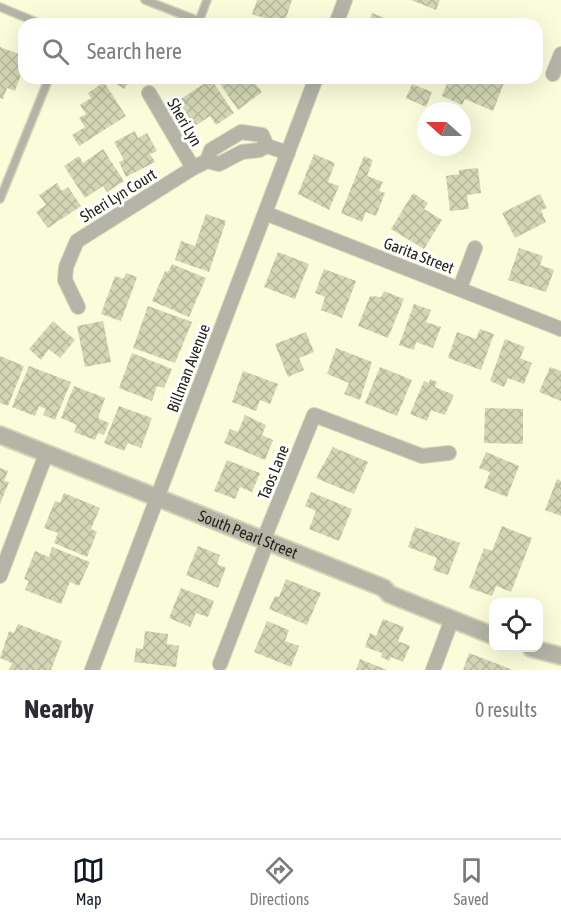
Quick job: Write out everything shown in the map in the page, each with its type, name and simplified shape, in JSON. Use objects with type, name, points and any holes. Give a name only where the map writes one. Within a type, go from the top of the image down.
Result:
[{"type":"street","points":[[338,18],[345,0]]},
{"type":"street","points":[[553,74],[561,54]]},
{"type":"street","name":"Billman Avenue","points":[[92,670],[314,84]]},
{"type":"street","name":"Sheri Lyn","points":[[149,93],[193,168]]},
{"type":"street","name":"Sheri Lyn Court","points":[[78,307],[65,280],[66,267],[77,241],[207,161],[211,150],[241,132],[262,135],[267,146],[288,153]]},
{"type":"street","name":"Garita Street","points":[[264,213],[561,329]]},
{"type":"street","points":[[460,288],[475,248]]},
{"type":"street","name":"Taos Lane","points":[[220,664],[314,415],[422,456],[449,453]]},
{"type":"street","name":"South Pearl Street","points":[[0,435],[384,588],[389,594],[489,634]]},
{"type":"street","points":[[0,576],[46,454]]},
{"type":"street","points":[[433,670],[452,619]]},
{"type":"street","points":[[543,651],[561,656],[553,670]]},
{"type":"lane","points":[[145,0],[164,4],[193,18]]},
{"type":"lane","points":[[200,18],[207,0]]},
{"type":"lane","points":[[0,7],[27,18]]},
{"type":"lane","points":[[1,195],[47,84]]},
{"type":"building","points":[[257,0],[292,0],[286,18],[264,18],[252,14]]},
{"type":"building","points":[[411,0],[440,0],[436,10]]},
{"type":"building","points":[[372,13],[385,18],[370,18]]},
{"type":"building","points":[[0,47],[18,54],[18,83],[15,91],[7,88],[3,99],[0,98]]},
{"type":"building","points":[[101,84],[105,84],[126,116],[79,146],[72,135],[85,127],[79,118],[86,114],[80,105],[91,98],[88,93]]},
{"type":"building","points":[[117,84],[128,84],[124,89]]},
{"type":"building","points":[[204,84],[214,84],[234,113],[216,125],[210,116],[195,126],[178,101]]},
{"type":"building","points":[[220,84],[256,84],[262,92],[238,110]]},
{"type":"building","points":[[412,84],[432,92],[428,102],[417,103],[406,98]]},
{"type":"building","points":[[447,84],[504,84],[493,111],[465,99],[464,102],[455,102],[442,96]]},
{"type":"building","points":[[135,131],[138,138],[147,133],[157,151],[150,154],[155,162],[126,177],[119,162],[124,160],[114,142]]},
{"type":"building","points":[[103,149],[124,181],[107,192],[103,186],[85,198],[64,166],[79,156],[83,163]]},
{"type":"building","points":[[314,154],[335,163],[328,182],[339,186],[329,210],[298,194]]},
{"type":"building","points":[[364,156],[373,160],[367,176],[383,182],[379,191],[385,193],[376,216],[366,212],[362,222],[341,213]]},
{"type":"building","points":[[478,168],[481,193],[467,195],[469,209],[450,211],[446,176],[459,174],[459,170]]},
{"type":"building","points":[[57,183],[62,191],[68,187],[81,206],[48,228],[36,212],[46,205],[39,195]]},
{"type":"building","points":[[413,193],[428,203],[424,209],[442,220],[424,249],[391,229]]},
{"type":"building","points":[[540,194],[547,208],[541,210],[546,222],[515,238],[502,213]]},
{"type":"building","points":[[206,214],[226,221],[209,272],[175,260],[181,241],[195,246]]},
{"type":"building","points":[[519,248],[543,256],[540,265],[554,270],[546,292],[508,280]]},
{"type":"building","points":[[278,252],[309,264],[295,299],[264,287]]},
{"type":"building","points":[[172,264],[206,278],[189,317],[152,301],[165,271],[168,272]]},
{"type":"building","points":[[324,269],[356,281],[342,318],[321,310],[325,297],[315,293]]},
{"type":"building","points":[[126,273],[137,277],[121,321],[101,314],[115,276],[123,279]]},
{"type":"building","points":[[384,291],[404,299],[388,338],[358,326],[370,296],[381,297]]},
{"type":"building","points":[[414,304],[431,310],[426,322],[441,327],[433,348],[416,342],[414,350],[399,345]]},
{"type":"building","points":[[148,306],[192,322],[175,363],[133,348]]},
{"type":"building","points":[[53,321],[75,340],[60,358],[49,349],[41,360],[29,349]]},
{"type":"building","points":[[103,321],[111,362],[85,367],[77,326]]},
{"type":"building","points":[[480,329],[494,334],[481,370],[448,358],[457,332],[476,339]]},
{"type":"building","points":[[306,332],[314,352],[299,358],[304,370],[288,377],[275,344]]},
{"type":"building","points":[[505,339],[525,347],[520,358],[532,363],[524,384],[508,378],[504,387],[490,381]]},
{"type":"building","points":[[336,348],[372,362],[360,400],[344,394],[349,383],[327,374]]},
{"type":"building","points":[[132,353],[172,369],[164,388],[157,386],[152,401],[119,388]]},
{"type":"building","points":[[0,356],[24,366],[8,406],[0,403]]},
{"type":"building","points":[[29,366],[71,382],[55,420],[43,415],[46,409],[39,406],[35,416],[12,407]]},
{"type":"building","points":[[380,367],[412,380],[397,416],[365,403]]},
{"type":"building","points":[[550,367],[561,371],[561,401],[539,392]]},
{"type":"building","points":[[243,371],[278,384],[270,404],[260,400],[256,411],[232,402]]},
{"type":"building","points":[[430,379],[437,382],[435,387],[454,395],[445,415],[431,410],[427,421],[410,414],[424,381],[429,383]]},
{"type":"building","points":[[74,386],[105,398],[98,418],[109,423],[104,435],[98,433],[95,440],[74,432],[77,425],[61,418]]},
{"type":"building","points":[[119,406],[152,418],[141,448],[128,443],[124,451],[104,443]]},
{"type":"building","points":[[485,408],[523,409],[523,444],[484,443]]},
{"type":"building","points":[[245,415],[266,425],[262,435],[273,440],[265,460],[224,443],[230,429],[238,432]]},
{"type":"building","points":[[333,447],[368,462],[354,494],[316,478]]},
{"type":"building","points":[[486,452],[519,466],[507,497],[484,488],[490,472],[479,468]]},
{"type":"building","points":[[227,460],[260,473],[252,492],[240,487],[235,499],[214,491]]},
{"type":"building","points":[[0,468],[8,471],[4,481],[9,482],[0,504]]},
{"type":"building","points":[[557,479],[561,481],[561,516],[545,510]]},
{"type":"building","points":[[311,492],[352,509],[339,541],[309,529],[316,511],[305,506]]},
{"type":"building","points":[[64,493],[100,508],[91,529],[97,532],[87,557],[54,543],[58,533],[44,528],[55,501],[60,503]]},
{"type":"building","points":[[502,526],[532,538],[511,592],[496,586],[492,596],[469,588],[484,548],[492,551]]},
{"type":"building","points":[[415,527],[460,543],[448,575],[433,570],[437,558],[408,547]]},
{"type":"building","points":[[198,546],[220,555],[217,564],[226,568],[218,588],[186,575]]},
{"type":"building","points":[[52,547],[90,562],[79,586],[70,582],[61,604],[25,590],[29,581],[24,579],[35,551],[49,557]]},
{"type":"building","points":[[286,579],[321,593],[307,625],[269,609],[275,596],[279,597]]},
{"type":"building","points":[[181,588],[214,601],[208,617],[196,613],[190,627],[169,618]]},
{"type":"building","points":[[383,619],[404,627],[398,641],[410,646],[403,662],[391,657],[389,661],[381,657],[382,653],[365,647],[370,633],[376,636]]},
{"type":"building","points":[[267,621],[289,630],[285,641],[299,646],[291,667],[254,652]]},
{"type":"building","points":[[18,624],[62,641],[51,670],[9,670],[12,663],[0,658],[9,631],[14,633]]},
{"type":"building","points":[[145,631],[168,634],[167,644],[179,646],[176,667],[134,662],[136,648],[143,649]]},
{"type":"building","points":[[469,653],[513,670],[463,670]]},
{"type":"building","points":[[360,659],[387,670],[356,670]]}]
